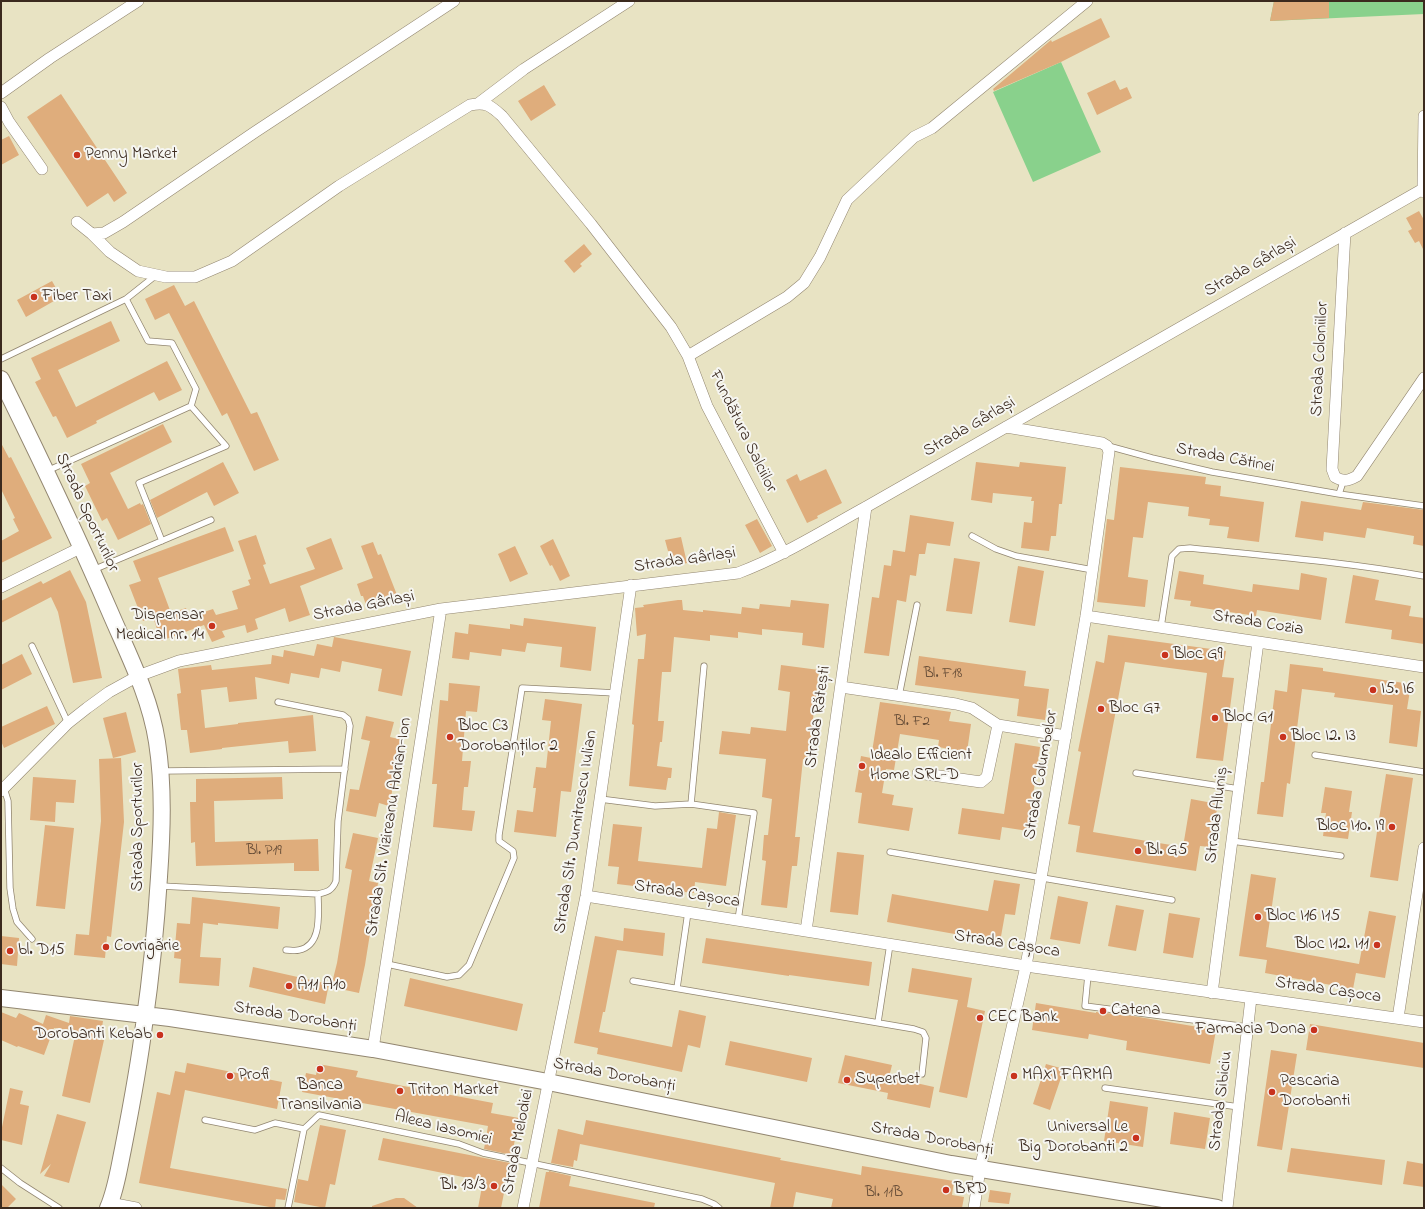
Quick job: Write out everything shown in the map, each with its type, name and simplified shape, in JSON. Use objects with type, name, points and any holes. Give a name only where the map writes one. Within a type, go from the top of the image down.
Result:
[{"type":"main road","name":"Strada Sporturilor","points":[[1,379],[47,471],[82,547],[138,676],[145,694],[156,735],[160,771],[161,842],[146,1015],[131,1110],[120,1165],[109,1205]]},
{"type":"main road","name":"Strada Dorobanți","points":[[1,998],[146,1015],[373,1049],[548,1082],[980,1169],[1217,1208]]},
{"type":"street","points":[[1,93],[50,58],[138,1]]},
{"type":"street","points":[[92,234],[104,233],[123,222],[454,1]]},
{"type":"street","points":[[77,222],[92,234],[110,252],[138,271],[166,277],[195,277],[232,261],[340,186],[470,105],[479,103],[524,69],[629,1]]},
{"type":"street","points":[[688,356],[788,297],[804,283],[820,257],[847,200],[914,138],[932,128],[1087,1]]},
{"type":"street","name":"Fundătura Salciilor","points":[[479,103],[490,105],[502,116],[591,224],[671,327],[688,356],[707,406],[784,553]]},
{"type":"street","points":[[1,107],[42,169]]},
{"type":"street","points":[[1423,191],[1424,116]]},
{"type":"street","name":"Strada Gârlași","points":[[2,787],[68,723],[109,692],[138,676],[179,661],[441,609],[738,573],[758,565],[784,553],[866,507],[1423,191]]},
{"type":"street","name":"Strada Coloniilor","points":[[1343,482],[1335,478],[1332,469],[1345,234]]},
{"type":"street","points":[[1343,482],[1357,476],[1424,378]]},
{"type":"street","points":[[1006,427],[1102,443],[1107,446]]},
{"type":"street","name":"Strada Columbelor","points":[[974,1208],[980,1169],[1026,966],[1086,616],[1109,452],[1107,446]]},
{"type":"street","name":"Strada Rătești","points":[[806,931],[866,507]]},
{"type":"street","points":[[1,587],[82,547]]},
{"type":"street","name":"Strada Slt. Dumitrescu Iulian","points":[[548,1082],[586,896],[631,585]]},
{"type":"street","name":"Strada Slt. Vizireanu Adrian-Ion","points":[[373,1049],[441,609]]},
{"type":"street","name":"Strada Cozia","points":[[1086,616],[1424,667]]},
{"type":"street","name":"Strada Aluniș","points":[[1212,993],[1258,642]]},
{"type":"street","points":[[841,687],[956,704],[972,708],[998,726],[1066,736]]},
{"type":"street","points":[[918,773],[981,782],[987,777],[998,726]]},
{"type":"street","points":[[1398,1018],[1424,848]]},
{"type":"street","name":"Strada Cașoca","points":[[586,896],[1026,966],[1424,1022]]},
{"type":"street","name":"Strada Sibiciu","points":[[1227,1208],[1251,998]]},
{"type":"street","name":"Strada Melodiei","points":[[523,1208],[548,1082]]},
{"type":"street","points":[[109,1205],[136,1208]]},
{"type":"lane","points":[[1,359],[126,299],[156,275]]},
{"type":"lane","points":[[47,471],[191,406],[196,389],[172,343],[148,341],[126,299]]},
{"type":"lane","points":[[162,541],[138,483],[226,446],[191,406]]},
{"type":"lane","name":"Strada Cătinei","points":[[1107,446],[1212,472],[1339,494],[1424,506]]},
{"type":"lane","points":[[1339,494],[1343,482]]},
{"type":"lane","points":[[92,570],[211,520]]},
{"type":"lane","points":[[972,536],[996,549],[1016,556],[1093,570]]},
{"type":"lane","points":[[1161,627],[1172,556],[1179,549],[1190,548],[1298,559],[1424,576]]},
{"type":"lane","points":[[899,696],[918,605]]},
{"type":"lane","points":[[32,646],[68,723]]},
{"type":"lane","points":[[691,804],[704,666]]},
{"type":"lane","points":[[387,964],[446,977],[459,975],[470,965],[514,858],[513,851],[499,842],[499,835],[522,688],[615,693]]},
{"type":"lane","points":[[158,886],[318,894],[328,892],[333,888],[336,881],[338,821],[350,726],[348,719],[343,715],[278,702]]},
{"type":"lane","points":[[1315,755],[1424,772]]},
{"type":"lane","points":[[160,771],[345,769]]},
{"type":"lane","points":[[1136,773],[1238,789]]},
{"type":"lane","points":[[2,787],[8,801],[10,888],[13,909],[17,922],[32,939]]},
{"type":"lane","points":[[600,799],[655,806],[691,804],[754,813],[738,920]]},
{"type":"lane","points":[[1232,841],[1341,856]]},
{"type":"lane","points":[[890,852],[1172,900]]},
{"type":"lane","points":[[286,950],[299,950],[306,947],[312,941],[318,928],[318,894]]},
{"type":"lane","points":[[677,988],[688,912]]},
{"type":"lane","points":[[878,1022],[890,944]]},
{"type":"lane","points":[[1088,975],[1085,1006],[1248,1027]]},
{"type":"lane","points":[[632,981],[914,1029],[923,1032],[926,1038],[922,1074]]},
{"type":"lane","points":[[1105,1088],[1239,1108]]},
{"type":"lane","name":"Aleea Iasomiei","points":[[304,1129],[319,1115],[459,1144],[484,1153],[702,1199],[719,1208]]},
{"type":"lane","points":[[205,1120],[255,1130],[275,1124],[304,1129],[288,1208]]},
{"type":"lane","points":[[1,1168],[20,1183],[59,1208]]},
{"type":"green space","points":[[1274,1],[1423,1],[1424,14],[1270,21]]},
{"type":"green space","points":[[1061,62],[1101,152],[1033,182],[993,92]]},
{"type":"building","points":[[1274,1],[1329,1],[1329,18],[1270,21]]},
{"type":"building","points":[[1101,18],[1110,37],[1061,62],[994,91],[993,89],[1051,40],[1052,42]]},
{"type":"building","points":[[1115,80],[1120,90],[1127,87],[1132,98],[1097,115],[1087,93]]},
{"type":"building","points":[[544,85],[556,105],[531,121],[518,101]]},
{"type":"building","name":"Penny Market","points":[[61,94],[127,193],[114,202],[108,193],[87,207],[27,117]]},
{"type":"building","points":[[9,136],[19,155],[1,165],[1,140]]},
{"type":"building","points":[[1419,211],[1424,220],[1424,251],[1419,241],[1415,243],[1408,231],[1412,229],[1406,218]]},
{"type":"building","points":[[584,244],[592,254],[580,264],[582,266],[574,273],[564,261]]},
{"type":"building","points":[[52,281],[61,297],[26,317],[17,300]]},
{"type":"building","points":[[174,285],[185,306],[194,301],[251,414],[257,412],[279,460],[254,471],[227,413],[222,416],[169,313],[155,320],[145,299]]},
{"type":"building","points":[[111,321],[120,341],[58,370],[76,407],[167,361],[182,390],[159,401],[154,392],[96,421],[97,423],[67,438],[56,416],[53,417],[35,382],[41,379],[31,358]]},
{"type":"building","points":[[163,424],[172,442],[110,473],[128,509],[140,503],[141,505],[143,504],[151,524],[118,540],[107,518],[102,521],[85,486],[90,483],[81,464]]},
{"type":"building","points":[[1,443],[9,458],[11,457],[52,538],[1,563],[1,541],[19,531],[13,519],[15,518],[1,489]]},
{"type":"building","points":[[223,462],[239,493],[214,506],[207,492],[157,518],[150,500]]},
{"type":"building","points":[[976,462],[1019,467],[1020,462],[1066,467],[1062,504],[1059,504],[1056,536],[1051,536],[1049,551],[1021,548],[1024,522],[1032,523],[1034,501],[1031,501],[1032,497],[993,493],[992,503],[971,500]]},
{"type":"building","points":[[1120,467],[1206,477],[1205,484],[1221,486],[1220,496],[1264,502],[1259,542],[1227,538],[1229,527],[1209,525],[1210,519],[1188,516],[1189,507],[1148,502],[1143,538],[1133,537],[1128,577],[1148,580],[1145,607],[1097,602],[1107,519],[1114,520]]},
{"type":"building","points":[[826,469],[842,503],[807,523],[786,480],[797,474],[800,481]]},
{"type":"building","points":[[1301,501],[1361,510],[1363,502],[1424,510],[1424,546],[1413,544],[1414,536],[1367,528],[1365,538],[1324,532],[1323,541],[1295,537]]},
{"type":"building","points":[[910,515],[954,522],[950,546],[927,543],[925,554],[919,554],[916,576],[910,575],[906,602],[897,600],[889,656],[864,653],[872,597],[879,598],[884,565],[891,566],[893,550],[905,552]]},
{"type":"building","points":[[757,519],[772,546],[760,553],[745,525]]},
{"type":"building","points":[[225,527],[234,551],[158,578],[171,613],[186,608],[189,617],[213,609],[216,615],[238,609],[232,591],[250,585],[248,580],[251,579],[238,541],[256,535],[266,564],[263,565],[270,584],[315,569],[306,548],[331,538],[343,569],[300,586],[310,615],[289,622],[285,608],[255,619],[258,629],[247,633],[245,625],[222,631],[225,637],[212,642],[204,625],[161,641],[153,617],[143,621],[129,585],[141,581],[133,561]]},
{"type":"building","points":[[681,537],[687,563],[674,566],[671,551],[668,551],[665,540]]},
{"type":"building","points":[[553,539],[570,576],[560,581],[552,565],[550,566],[540,546]]},
{"type":"building","points":[[373,542],[378,555],[381,554],[397,595],[377,602],[378,604],[367,608],[357,584],[373,578],[361,546]]},
{"type":"building","points":[[515,546],[528,574],[510,582],[498,554]]},
{"type":"building","points":[[954,558],[980,562],[972,614],[946,611]]},
{"type":"building","points":[[1018,566],[1044,571],[1035,626],[1009,622]]},
{"type":"building","points":[[70,570],[86,602],[102,678],[73,683],[58,612],[51,597],[1,623],[1,601],[41,581],[43,584]]},
{"type":"building","points":[[1179,571],[1204,575],[1203,584],[1252,592],[1253,584],[1299,590],[1301,573],[1327,578],[1321,620],[1257,610],[1256,616],[1190,606],[1191,601],[1174,599]]},
{"type":"building","points":[[1353,575],[1379,580],[1375,600],[1411,606],[1409,616],[1424,618],[1424,644],[1391,639],[1392,630],[1345,623]]},
{"type":"building","points":[[682,600],[683,610],[703,612],[703,610],[741,614],[742,607],[759,609],[760,604],[790,607],[791,600],[829,604],[824,648],[802,645],[803,633],[762,629],[762,635],[738,632],[738,638],[710,635],[710,641],[674,637],[671,672],[662,672],[658,721],[664,721],[662,742],[660,742],[657,766],[672,768],[671,778],[668,778],[666,790],[629,786],[634,725],[632,724],[638,659],[644,659],[646,634],[637,636],[635,608],[644,607],[643,605]]},
{"type":"building","points":[[524,618],[596,627],[591,671],[560,667],[562,647],[527,643],[525,652],[502,649],[501,656],[470,652],[469,660],[452,658],[455,632],[468,634],[469,624],[510,629],[510,624],[523,626]]},
{"type":"building","points":[[1108,635],[1226,651],[1222,677],[1234,678],[1223,761],[1196,758],[1207,673],[1125,662],[1093,832],[1183,847],[1191,799],[1218,804],[1210,847],[1200,846],[1196,871],[1076,852],[1080,826],[1068,824],[1081,752],[1078,751],[1096,661],[1104,663]]},
{"type":"building","points":[[334,637],[411,651],[402,696],[378,691],[382,669],[342,661],[340,672],[321,668],[319,678],[291,673],[289,684],[255,677],[257,699],[229,702],[227,687],[201,690],[205,728],[313,715],[316,751],[289,753],[288,741],[190,753],[187,730],[181,730],[177,694],[181,693],[178,669],[211,665],[212,670],[271,664],[272,655],[283,657],[284,650],[314,656],[317,644],[332,647]]},
{"type":"building","points":[[22,654],[32,674],[1,690],[1,665]]},
{"type":"building","points":[[919,656],[1026,671],[1024,686],[1049,689],[1045,720],[1017,716],[1019,699],[915,685]]},
{"type":"building","points":[[1290,664],[1323,668],[1323,671],[1411,684],[1407,709],[1421,711],[1417,747],[1389,743],[1393,705],[1334,697],[1335,693],[1302,689],[1290,784],[1287,783],[1283,817],[1257,814],[1261,782],[1264,782],[1275,690],[1287,692]]},
{"type":"building","points":[[781,665],[819,670],[808,760],[803,759],[795,837],[800,837],[797,866],[792,866],[787,908],[761,905],[766,861],[762,860],[764,835],[768,835],[772,799],[762,797],[766,759],[719,754],[722,731],[750,734],[751,727],[786,731],[790,692],[778,690]]},
{"type":"building","name":"Bloc C3 Dorobanților 2","points":[[449,683],[480,686],[477,712],[466,711],[462,761],[471,761],[468,787],[464,787],[462,810],[475,811],[472,831],[433,827],[437,784],[432,784],[440,700],[448,701]]},
{"type":"building","points":[[545,699],[582,704],[571,792],[561,791],[556,837],[514,832],[517,810],[533,812],[536,788],[533,788],[536,767],[546,768],[551,721],[542,720]]},
{"type":"building","points":[[880,702],[951,712],[949,721],[971,724],[967,752],[938,747],[939,740],[900,734],[894,770],[886,769],[882,793],[894,795],[892,805],[913,808],[909,831],[858,823],[862,793],[855,792],[861,756],[871,758]]},
{"type":"building","points":[[47,706],[55,724],[4,748],[1,741],[1,727]]},
{"type":"building","points":[[126,712],[136,752],[113,758],[103,718]]},
{"type":"building","points":[[366,716],[394,722],[390,737],[403,740],[389,806],[379,803],[376,817],[346,811],[350,789],[359,790],[370,741],[361,739]]},
{"type":"building","points":[[1015,743],[1040,747],[1028,831],[1002,827],[1000,840],[958,834],[962,808],[1004,814]]},
{"type":"building","points":[[121,758],[124,822],[111,937],[107,936],[105,958],[74,955],[76,934],[89,935],[101,821],[99,759]]},
{"type":"building","name":"Bloc I10. I9","points":[[1386,774],[1413,778],[1398,881],[1370,877]]},
{"type":"building","points":[[33,777],[76,780],[74,803],[56,802],[55,822],[30,820]]},
{"type":"building","points":[[282,777],[283,799],[214,801],[215,842],[318,839],[319,871],[294,871],[294,863],[196,866],[195,842],[191,843],[190,802],[196,802],[196,779]]},
{"type":"building","points":[[1325,787],[1352,791],[1349,812],[1352,812],[1348,839],[1323,836],[1326,813],[1321,813]]},
{"type":"building","points":[[719,812],[736,815],[726,886],[695,882],[694,893],[685,892],[685,895],[658,892],[659,889],[617,884],[619,867],[608,866],[613,824],[642,827],[638,861],[702,868],[707,828],[717,829]]},
{"type":"building","points":[[45,825],[74,828],[65,909],[36,906]]},
{"type":"building","points":[[353,833],[378,838],[369,881],[378,883],[359,993],[331,987],[337,963],[352,870],[345,868]]},
{"type":"building","points":[[837,852],[864,855],[858,915],[830,912]]},
{"type":"building","points":[[1251,874],[1276,878],[1266,947],[1359,964],[1369,911],[1396,916],[1385,978],[1356,973],[1353,989],[1265,973],[1267,960],[1239,956]]},
{"type":"building","points":[[994,880],[1020,884],[1015,915],[1005,914],[1000,942],[887,922],[892,894],[988,911]]},
{"type":"building","points":[[1058,896],[1088,902],[1080,944],[1050,939]]},
{"type":"building","points":[[192,897],[280,907],[278,929],[203,923],[200,957],[221,958],[219,986],[179,983],[181,959],[174,958],[177,923],[190,924]]},
{"type":"building","points":[[1116,905],[1144,910],[1136,951],[1108,946]]},
{"type":"building","points":[[1169,913],[1200,918],[1193,958],[1163,953]]},
{"type":"building","points":[[624,928],[665,933],[663,956],[617,950],[605,1012],[603,1012],[599,1032],[672,1047],[679,1010],[706,1016],[700,1048],[688,1045],[682,1072],[597,1054],[598,1048],[574,1043],[595,936],[623,941]]},
{"type":"building","name":"bl. D15","points":[[1,936],[19,938],[17,966],[1,964]]},
{"type":"building","points":[[706,938],[872,962],[869,986],[702,963]]},
{"type":"building","name":"A11 A10","points":[[253,967],[329,984],[325,1004],[249,987]]},
{"type":"building","points":[[912,968],[972,978],[967,1007],[985,1011],[967,1098],[939,1092],[958,1000],[908,992]]},
{"type":"building","points":[[410,978],[523,1004],[517,1031],[404,1006]]},
{"type":"building","points":[[1036,1003],[1096,1013],[1133,1016],[1216,1030],[1210,1064],[1126,1050],[1127,1041],[1089,1034],[1088,1039],[1032,1030]]},
{"type":"building","points":[[1,1012],[16,1018],[19,1013],[43,1024],[46,1015],[69,1023],[70,1016],[103,1021],[100,1040],[104,1040],[90,1103],[62,1096],[76,1031],[54,1028],[44,1055],[18,1046],[17,1047],[1,1040]]},
{"type":"building","points":[[1310,1024],[1424,1043],[1424,1068],[1306,1050]]},
{"type":"building","points":[[730,1041],[812,1058],[807,1082],[725,1065]]},
{"type":"building","points":[[1271,1050],[1297,1054],[1282,1150],[1257,1146]]},
{"type":"building","points":[[845,1055],[892,1065],[889,1077],[934,1087],[930,1108],[887,1099],[888,1093],[838,1083]]},
{"type":"building","points":[[187,1063],[282,1082],[277,1109],[185,1090],[170,1168],[287,1189],[285,1200],[276,1199],[275,1208],[139,1183],[157,1092],[170,1095],[175,1071],[185,1073]]},
{"type":"building","points":[[318,1064],[358,1071],[356,1077],[493,1103],[491,1113],[519,1118],[512,1155],[484,1149],[488,1126],[302,1092],[306,1073],[316,1075]]},
{"type":"building","points":[[1046,1064],[1064,1069],[1050,1110],[1033,1104]]},
{"type":"building","points":[[10,1088],[23,1091],[20,1104],[29,1106],[22,1145],[1,1140],[1,1132]]},
{"type":"building","points":[[1110,1101],[1148,1107],[1143,1147],[1104,1141]]},
{"type":"building","points":[[1174,1112],[1210,1118],[1205,1149],[1170,1144]]},
{"type":"building","points":[[57,1114],[86,1122],[69,1183],[44,1176],[51,1164],[40,1174]]},
{"type":"building","points":[[586,1120],[861,1175],[862,1166],[954,1181],[952,1195],[964,1197],[962,1208],[831,1208],[833,1199],[796,1192],[793,1208],[770,1208],[775,1183],[580,1144],[577,1161],[574,1160],[573,1167],[551,1163],[558,1129],[583,1135]]},
{"type":"building","points":[[320,1125],[346,1130],[335,1185],[330,1184],[325,1208],[294,1202],[298,1179],[308,1181]]},
{"type":"building","points":[[383,1138],[510,1163],[501,1208],[478,1208],[483,1181],[378,1160]]},
{"type":"building","points":[[1291,1148],[1385,1160],[1382,1185],[1287,1172]]},
{"type":"building","points":[[1407,1161],[1424,1164],[1424,1187],[1403,1184]]},
{"type":"building","points":[[549,1171],[571,1176],[569,1186],[655,1203],[654,1208],[539,1208],[546,1172]]},
{"type":"building","points":[[1,1184],[16,1199],[7,1208],[1,1208]]},
{"type":"building","points":[[990,1190],[1011,1193],[1009,1204],[988,1202]]},
{"type":"building","points":[[396,1198],[404,1198],[418,1208],[372,1208],[372,1206]]},
{"type":"place","name":"Penny Market","points":[[77,155]]},
{"type":"place","name":"Fiber Taxi","points":[[34,297]]},
{"type":"place","name":"Dispensar Medical nr. 14","points":[[212,626]]},
{"type":"place","name":"Bloc G9","points":[[1165,655]]},
{"type":"place","name":"I5. I6","points":[[1373,690]]},
{"type":"place","name":"Bloc G7","points":[[1101,709]]},
{"type":"place","name":"Bloc G1","points":[[1215,718]]},
{"type":"place","name":"Bloc C3 Dorobanților 2","points":[[450,737]]},
{"type":"place","name":"Bloc I2. I3","points":[[1283,737]]},
{"type":"place","name":"Idealo Efficient Home SRL-D","points":[[862,766]]},
{"type":"place","name":"Bloc I10. I9","points":[[1392,827]]},
{"type":"place","name":"Bl. G5","points":[[1138,851]]},
{"type":"place","name":"Bloc I16 I15","points":[[1258,917]]},
{"type":"place","name":"Bloc I12. I11","points":[[1377,945]]},
{"type":"place","name":"Covrigărie","points":[[106,947]]},
{"type":"place","name":"bl. D15","points":[[10,951]]},
{"type":"place","name":"A11 A10","points":[[289,986]]},
{"type":"place","name":"Catena","points":[[1103,1011]]},
{"type":"place","name":"CEC Bank","points":[[980,1018]]},
{"type":"place","name":"Farmacia Dona","points":[[1314,1030]]},
{"type":"place","name":"Dorobanti Kebab","points":[[160,1035]]},
{"type":"place","name":"Banca Transilvania","points":[[320,1069]]},
{"type":"place","name":"Profi","points":[[230,1076]]},
{"type":"place","name":"MAXI FARMA","points":[[1014,1076]]},
{"type":"place","name":"Superbet","points":[[847,1080]]},
{"type":"place","name":"Triton Market","points":[[400,1091]]},
{"type":"place","name":"Pescaria Dorobanti","points":[[1272,1092]]},
{"type":"place","name":"Universal Le Big Dorobanti 2","points":[[1136,1138]]},
{"type":"place","name":"Bl. 13/3","points":[[494,1186]]},
{"type":"place","name":"BRD","points":[[946,1190]]}]
